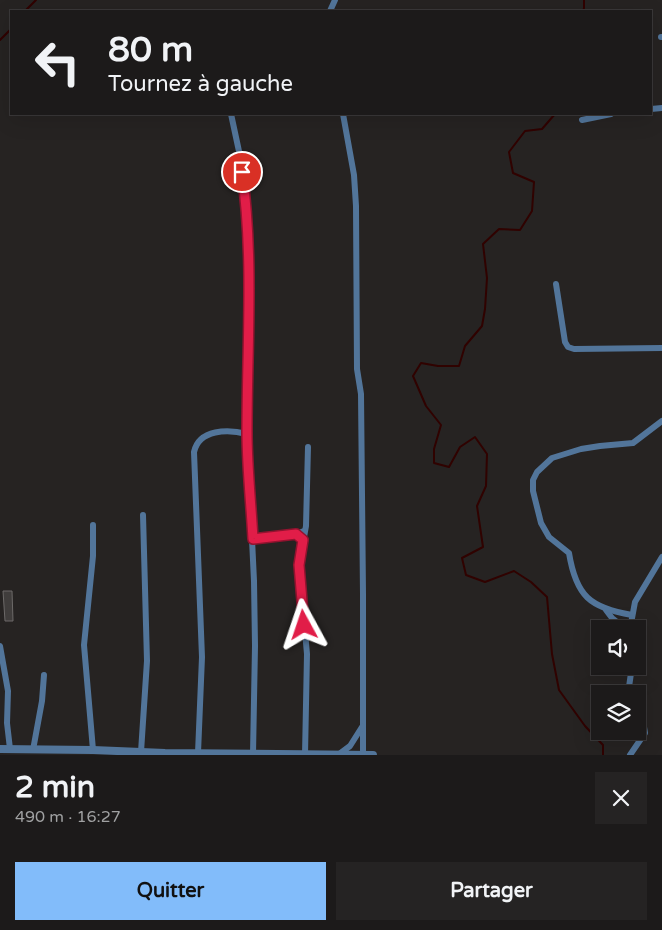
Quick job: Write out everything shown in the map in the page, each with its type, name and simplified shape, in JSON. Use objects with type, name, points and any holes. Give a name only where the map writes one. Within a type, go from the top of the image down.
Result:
[{"type":"street","points":[[231,115],[240,156],[248,221],[249,248],[247,434],[253,539],[255,646],[253,754]]},
{"type":"street","points":[[343,115],[354,174],[356,206],[357,369],[361,394],[364,594],[363,755]]},
{"type":"street","points":[[582,120],[606,115]]},
{"type":"street","points":[[556,284],[564,342],[568,347],[574,349],[662,348]]},
{"type":"street","points":[[615,620],[606,610],[585,596],[578,585],[572,569],[569,553],[549,537],[537,511],[533,480],[537,472],[552,458],[591,447],[633,443],[662,421]]},
{"type":"street","points":[[198,754],[202,657],[194,452],[196,444],[201,438],[212,434],[236,431],[247,434]]},
{"type":"street","points":[[305,755],[307,654],[299,565],[306,526],[308,447]]},
{"type":"street","points":[[141,752],[147,662],[143,515]]},
{"type":"street","points":[[93,525],[93,556],[84,645],[93,750]]},
{"type":"street","points":[[253,539],[304,532]]},
{"type":"street","points":[[296,534],[303,540]]},
{"type":"street","points":[[631,620],[640,594],[662,557]]},
{"type":"street","points":[[606,610],[632,615]]},
{"type":"street","points":[[0,646],[7,683],[7,723],[10,749]]},
{"type":"street","points":[[33,750],[42,701],[44,675]]},
{"type":"street","points":[[338,755],[350,746],[362,728]]},
{"type":"street","points":[[630,755],[640,740]]},
{"type":"street","points":[[0,749],[78,752],[93,750],[165,754],[374,755]]},
{"type":"building","points":[[3,591],[12,591],[13,621],[5,621]]},
{"type":"waterway","points":[[26,10],[36,0]]},
{"type":"waterway","points":[[583,10],[584,0]]},
{"type":"waterway","points":[[0,40],[10,30]]},
{"type":"waterway","points":[[554,115],[542,129],[525,131],[509,152],[513,173],[534,182],[532,211],[520,230],[499,229],[483,244],[487,278],[482,326],[465,346],[459,366],[438,366],[421,363],[413,376],[426,406],[441,425],[434,449],[434,463],[449,467],[460,447],[475,437],[487,454],[486,486],[477,506],[483,547],[462,558],[466,575],[485,582],[514,571],[531,582],[547,597],[552,654],[559,690],[585,726],[603,745],[603,755]]},
{"type":"route","points":[[242,172],[247,203],[249,248],[247,434],[253,539],[296,534],[303,540],[299,565],[304,625]]}]
